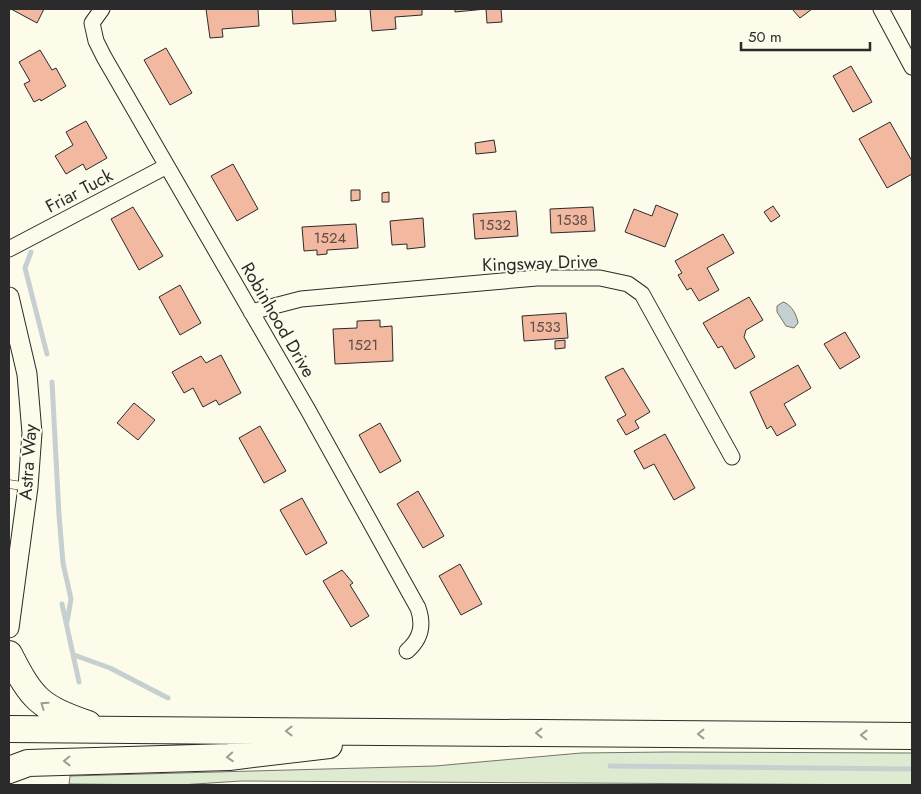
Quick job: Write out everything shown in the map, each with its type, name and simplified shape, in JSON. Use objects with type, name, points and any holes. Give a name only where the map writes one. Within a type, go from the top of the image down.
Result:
[{"type":"highway","points":[[9,654],[28,690],[37,700],[59,714],[105,729]]},
{"type":"highway","points":[[9,729],[912,736]]},
{"type":"highway","points":[[9,770],[28,762],[229,757],[434,732]]},
{"type":"street","name":"Robinhood Drive","points":[[102,9],[92,23],[96,41],[418,608],[421,616],[420,632],[414,645],[407,651]]},
{"type":"street","points":[[880,9],[912,67]]},
{"type":"street","name":"Friar Tuck","points":[[9,249],[167,166]]},
{"type":"street","name":"Kingsway Drive","points":[[251,312],[301,299],[537,278],[600,278],[628,284],[642,294],[732,457]]},
{"type":"street","name":"Astra Way","points":[[9,297],[24,354],[32,413],[28,487],[9,628]]},
{"type":"lane","points":[[9,484],[28,487]]},
{"type":"green space","points":[[581,753],[912,753],[912,785],[241,781],[180,785],[69,784],[70,776],[435,766]]},
{"type":"shaded area","points":[[783,302],[791,307],[796,317],[798,323],[794,328],[786,326],[777,312],[777,306]]},
{"type":"building","points":[[11,9],[44,9],[37,23]]},
{"type":"building","points":[[206,9],[258,9],[259,26],[222,29],[223,37],[210,38]]},
{"type":"building","points":[[292,9],[335,9],[336,21],[293,24]]},
{"type":"building","points":[[370,9],[422,9],[422,15],[395,17],[396,29],[372,31]]},
{"type":"building","points":[[455,9],[486,9],[455,12]]},
{"type":"building","points":[[486,9],[501,9],[502,22],[487,23]]},
{"type":"building","points":[[792,9],[812,9],[800,18]]},
{"type":"building","points":[[166,48],[192,93],[170,105],[144,60]]},
{"type":"building","points":[[40,50],[52,70],[56,68],[66,86],[41,101],[40,99],[34,102],[24,84],[30,81],[19,62]]},
{"type":"building","points":[[851,66],[872,102],[853,112],[833,76]]},
{"type":"building","points":[[86,121],[107,158],[86,170],[83,164],[66,174],[55,156],[73,145],[66,132]]},
{"type":"building","points":[[890,122],[912,161],[912,174],[887,188],[859,139]]},
{"type":"building","points":[[494,140],[496,152],[476,154],[475,143]]},
{"type":"building","points":[[233,164],[258,209],[237,221],[211,176]]},
{"type":"building","points":[[351,190],[360,190],[360,200],[351,201]]},
{"type":"building","points":[[389,192],[389,202],[382,202],[382,193]]},
{"type":"building","points":[[656,205],[678,214],[665,247],[625,232],[634,209],[652,216]]},
{"type":"building","points":[[773,206],[780,216],[771,222],[764,212]]},
{"type":"building","points":[[133,207],[163,256],[139,270],[111,219]]},
{"type":"building","points":[[593,207],[595,231],[551,233],[550,209]]},
{"type":"building","points":[[516,211],[518,236],[475,239],[473,214]]},
{"type":"building","points":[[423,218],[425,247],[407,249],[407,244],[392,245],[390,221]]},
{"type":"building","points":[[356,224],[358,248],[327,250],[327,254],[317,255],[317,250],[304,251],[302,227]]},
{"type":"building","points":[[723,234],[734,253],[707,268],[719,290],[699,301],[691,288],[687,290],[678,275],[682,273],[675,261]]},
{"type":"building","points":[[180,285],[201,323],[180,335],[159,297]]},
{"type":"building","points":[[749,297],[763,320],[746,330],[744,337],[755,357],[735,369],[722,346],[718,348],[703,323]]},
{"type":"building","points":[[566,313],[568,338],[524,341],[522,316]]},
{"type":"building","points":[[380,320],[380,327],[392,326],[393,361],[335,364],[333,329],[357,328],[357,321]]},
{"type":"building","points":[[845,332],[860,357],[840,369],[824,344]]},
{"type":"building","points":[[565,340],[565,348],[555,349],[555,341]]},
{"type":"building","points":[[221,355],[241,393],[219,405],[216,400],[203,407],[193,388],[184,393],[172,372],[201,356],[206,363]]},
{"type":"building","points":[[798,365],[811,388],[784,404],[796,425],[777,436],[771,426],[767,429],[750,392]]},
{"type":"building","points":[[623,368],[650,412],[635,421],[639,428],[626,435],[617,420],[626,415],[605,377]]},
{"type":"building","points":[[134,403],[155,420],[138,440],[117,423]]},
{"type":"building","points":[[380,423],[401,461],[380,473],[359,435]]},
{"type":"building","points":[[260,426],[286,471],[264,483],[239,438]]},
{"type":"building","points":[[665,434],[695,488],[674,500],[654,464],[644,469],[634,451]]},
{"type":"building","points":[[418,491],[444,536],[423,548],[397,504]]},
{"type":"building","points":[[302,498],[327,543],[306,555],[280,510]]},
{"type":"building","points":[[460,564],[482,604],[461,615],[439,576]]},
{"type":"building","points":[[342,570],[353,583],[350,585],[369,616],[351,627],[323,581]]},
{"type":"waterway","points":[[31,252],[25,268],[47,354]]},
{"type":"waterway","points":[[52,382],[63,563],[71,599],[67,622]]},
{"type":"waterway","points":[[62,604],[79,682]]},
{"type":"waterway","points":[[74,655],[110,668],[168,698]]},
{"type":"waterway","points":[[610,766],[912,769]]}]
